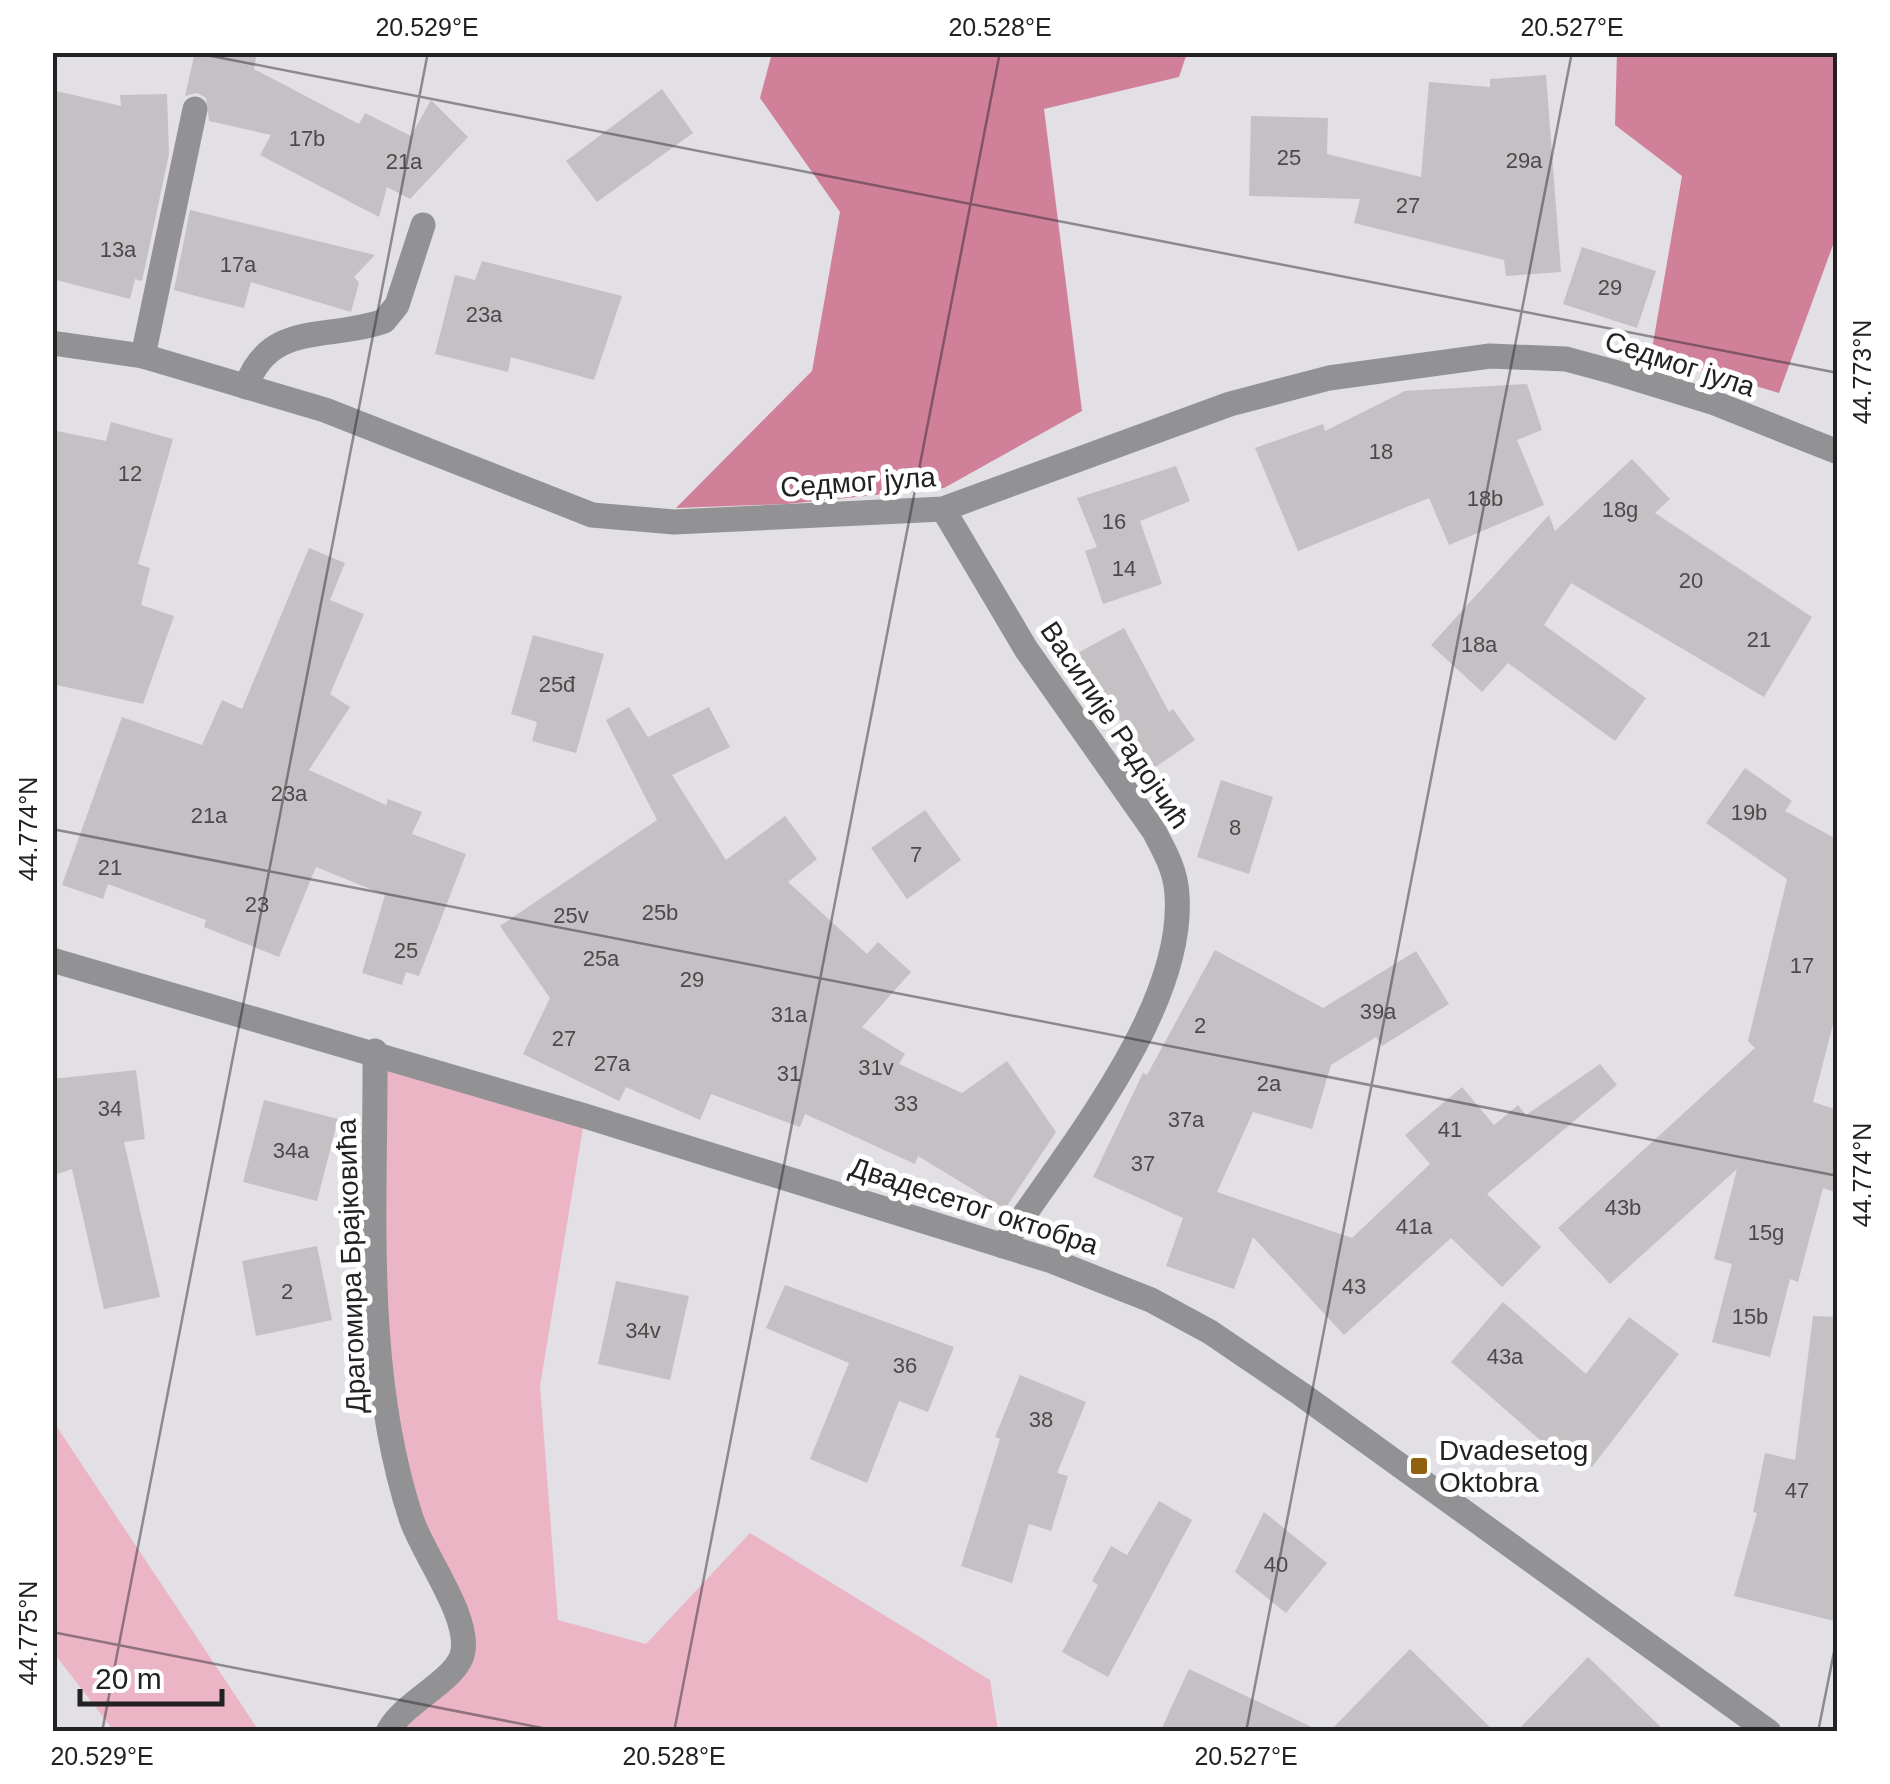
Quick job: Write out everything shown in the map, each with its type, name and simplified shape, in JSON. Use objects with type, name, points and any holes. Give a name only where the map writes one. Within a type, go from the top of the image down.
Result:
[{"type":"street","points":[[143,356],[195,109]]},
{"type":"street","points":[[246,387],[254,361],[274,346],[384,322],[397,305],[424,226]]},
{"type":"street","name":"Седмог јула","points":[[52,343],[143,356],[246,387],[375,428],[592,514],[674,522],[944,509],[1230,404],[1329,378],[1490,356],[1566,359],[1614,372],[1712,402],[1838,452]]},
{"type":"street","name":"Василије Радојчић","points":[[944,509],[1026,650],[1154,831],[1171,862],[1177,893],[1171,960],[1156,1003],[1124,1063],[1003,1246]]},
{"type":"street","name":"Двадесетог октобра","points":[[52,960],[374,1052],[1003,1246],[1151,1300],[1210,1332],[1770,1732]]},
{"type":"street","name":"Драгомира Брајковића","points":[[374,1052],[384,1417],[412,1520],[459,1621],[464,1650],[455,1669],[397,1713],[388,1732]]},
{"type":"shaded area","points":[[772,53],[1187,53],[1179,77],[1044,109],[1082,411],[944,488],[787,504],[676,508],[812,371],[840,212],[760,98]]},
{"type":"shaded area","points":[[1617,53],[1837,53],[1837,234],[1779,393],[1651,355],[1682,176],[1615,125]]},
{"type":"shaded area","points":[[375,1051],[585,1116],[540,1386],[558,1620],[646,1644],[750,1533],[990,1680],[998,1731],[392,1731],[463,1650],[384,1417]]},
{"type":"shaded area","points":[[53,1421],[259,1731],[114,1731],[53,1652]]},
{"type":"building","points":[[195,52],[257,52],[254,69],[359,124],[365,113],[411,136],[431,100],[468,137],[410,199],[387,187],[379,217],[260,155],[271,135],[209,121],[206,98],[197,93],[185,96]]},
{"type":"building","points":[[1546,75],[1561,272],[1506,276],[1504,260],[1354,223],[1360,199],[1249,196],[1251,116],[1328,118],[1327,154],[1421,177],[1429,82],[1490,87],[1490,79]]},
{"type":"building","points":[[662,89],[693,133],[597,202],[566,161]]},
{"type":"building","points":[[52,90],[121,106],[120,95],[167,94],[169,154],[142,281],[135,279],[130,299],[52,279]]},
{"type":"building","points":[[190,210],[375,255],[354,277],[359,283],[351,312],[251,282],[244,308],[174,290]]},
{"type":"building","points":[[1582,247],[1656,271],[1637,328],[1563,304]]},
{"type":"building","points":[[482,261],[622,296],[594,380],[511,357],[508,372],[435,354],[455,275],[475,280]]},
{"type":"building","points":[[1527,384],[1542,430],[1517,440],[1544,505],[1449,545],[1429,498],[1298,551],[1255,448],[1323,424],[1325,431],[1405,391]]},
{"type":"building","points":[[111,422],[173,439],[138,564],[150,568],[141,605],[174,616],[143,704],[52,684],[52,430],[106,441]]},
{"type":"building","points":[[1632,459],[1670,499],[1655,513],[1812,617],[1764,697],[1571,583],[1544,625],[1646,698],[1615,741],[1508,663],[1482,692],[1431,645],[1549,515],[1555,531]]},
{"type":"building","points":[[1176,466],[1190,501],[1140,521],[1162,584],[1103,604],[1085,551],[1097,547],[1077,498]]},
{"type":"building","points":[[309,548],[345,563],[330,600],[364,614],[330,694],[350,707],[309,770],[386,805],[388,799],[422,812],[412,834],[466,854],[419,976],[406,972],[402,985],[362,973],[385,895],[316,867],[279,957],[204,927],[206,920],[108,884],[103,899],[62,885],[122,717],[202,745],[222,700],[242,709]]},
{"type":"building","points":[[1124,628],[1169,712],[1173,709],[1195,740],[1154,768],[1109,704],[1102,708],[1074,655]]},
{"type":"building","points":[[533,635],[604,654],[576,753],[532,741],[537,722],[511,714]]},
{"type":"building","points":[[629,707],[648,737],[709,707],[730,747],[672,775],[726,860],[785,816],[817,859],[788,882],[867,954],[878,942],[911,972],[862,1027],[905,1054],[899,1064],[962,1093],[1007,1061],[1056,1132],[1005,1209],[918,1156],[915,1164],[805,1114],[800,1127],[711,1094],[700,1120],[626,1087],[619,1101],[523,1054],[550,998],[500,926],[657,820],[606,720]]},
{"type":"building","points":[[1745,768],[1792,801],[1785,811],[1838,840],[1838,1005],[1813,1102],[1838,1110],[1838,1193],[1823,1188],[1798,1282],[1790,1279],[1770,1357],[1712,1342],[1732,1264],[1714,1259],[1737,1169],[1610,1284],[1558,1228],[1755,1048],[1748,1041],[1787,879],[1706,823]]},
{"type":"building","points":[[1221,780],[1273,797],[1249,874],[1197,857]]},
{"type":"building","points":[[925,810],[961,860],[907,899],[871,848]]},
{"type":"building","points":[[1215,950],[1323,1008],[1416,951],[1449,1004],[1382,1046],[1376,1037],[1331,1065],[1312,1129],[1253,1112],[1217,1192],[1352,1238],[1430,1164],[1405,1135],[1462,1087],[1494,1125],[1518,1105],[1526,1115],[1600,1064],[1617,1085],[1487,1194],[1541,1247],[1502,1287],[1451,1238],[1344,1335],[1253,1237],[1234,1289],[1166,1266],[1183,1218],[1093,1177],[1143,1073],[1147,1075]]},
{"type":"building","points":[[136,1070],[145,1139],[124,1142],[160,1297],[104,1309],[72,1169],[52,1176],[52,1079]]},
{"type":"building","points":[[264,1100],[338,1119],[317,1201],[243,1182]]},
{"type":"building","points":[[317,1246],[332,1320],[256,1336],[242,1261]]},
{"type":"building","points":[[616,1281],[689,1296],[670,1380],[598,1364]]},
{"type":"building","points":[[785,1285],[954,1347],[928,1412],[899,1401],[867,1483],[810,1459],[849,1363],[766,1328]]},
{"type":"building","points":[[1503,1302],[1586,1374],[1629,1317],[1679,1354],[1592,1467],[1564,1446],[1557,1455],[1451,1362]]},
{"type":"building","points":[[1813,1316],[1838,1317],[1838,1622],[1734,1596],[1757,1513],[1753,1512],[1765,1453],[1795,1460]]},
{"type":"building","points":[[1020,1375],[1086,1402],[1057,1473],[1068,1476],[1051,1531],[1029,1524],[1012,1583],[961,1566],[1000,1439],[995,1437]]},
{"type":"building","points":[[1159,1501],[1192,1520],[1108,1677],[1062,1652],[1098,1585],[1092,1581],[1111,1546],[1127,1555]]},
{"type":"building","points":[[1264,1512],[1327,1563],[1286,1613],[1235,1572]]},
{"type":"building","points":[[1410,1649],[1495,1732],[1329,1732]]},
{"type":"building","points":[[1588,1657],[1666,1732],[1516,1732]]},
{"type":"building","points":[[1189,1669],[1322,1732],[1160,1732]]},
{"type":"place","name":"Dvadesetog Oktobra","points":[[1419,1466]]}]
